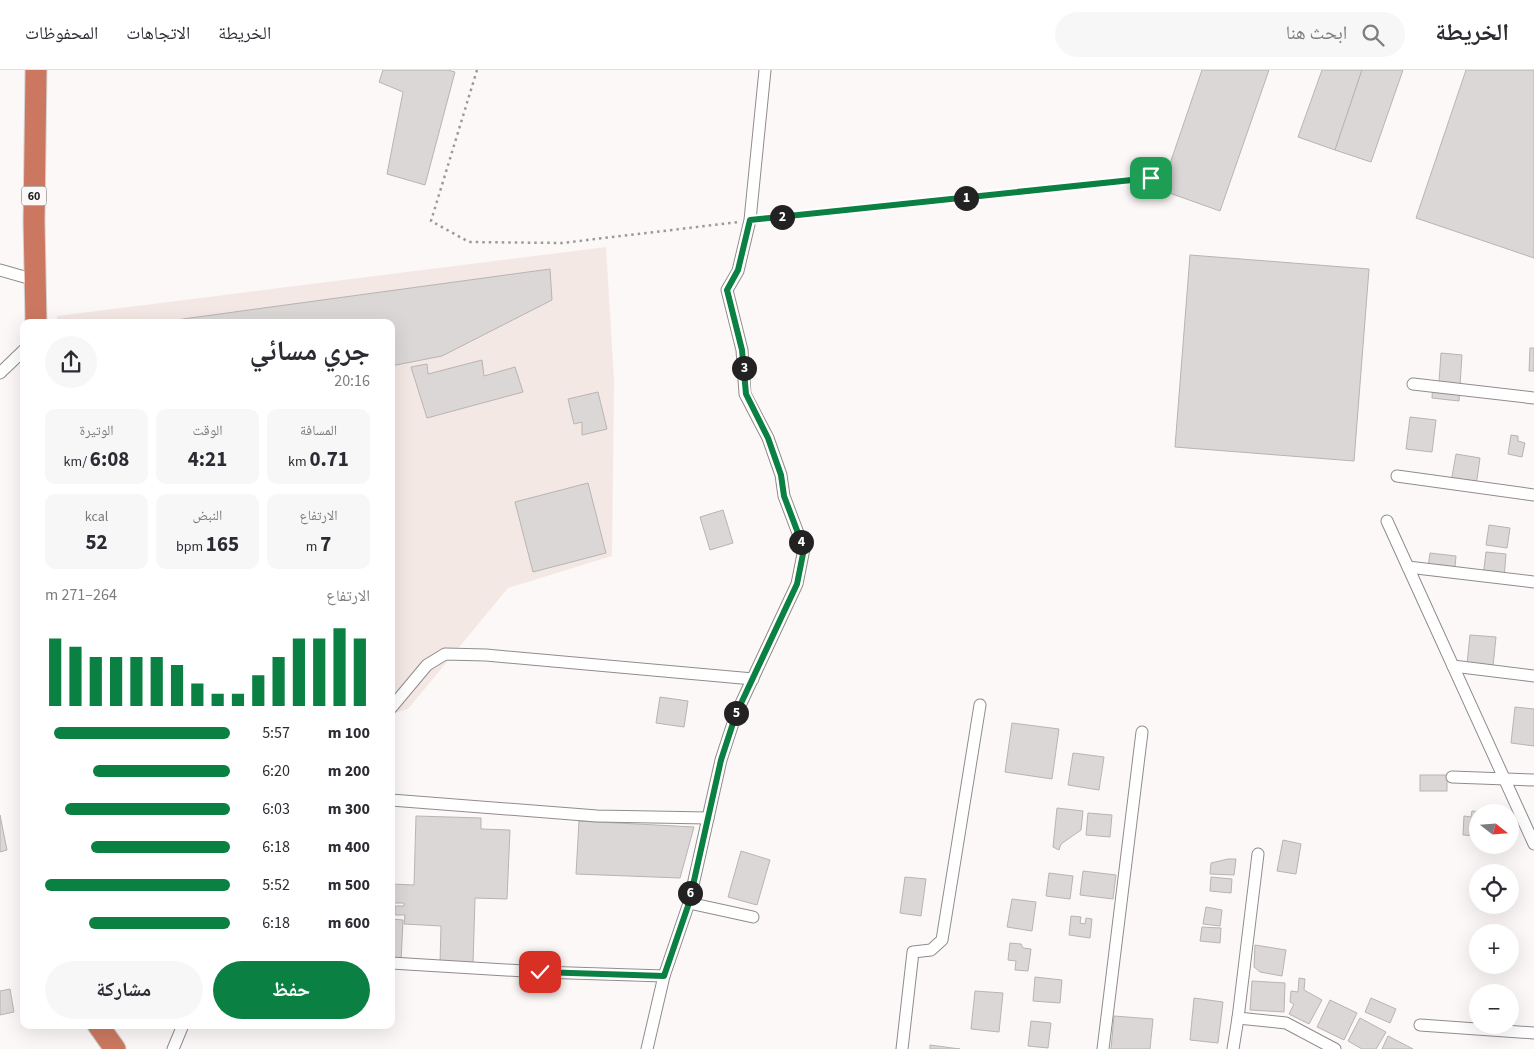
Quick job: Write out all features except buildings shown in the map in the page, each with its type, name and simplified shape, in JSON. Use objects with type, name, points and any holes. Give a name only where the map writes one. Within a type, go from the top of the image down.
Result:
[{"type":"highway","name":"60","points":[[36,70],[36,319]]},
{"type":"highway","points":[[101,1029],[115,1049]]},
{"type":"street","points":[[647,1049],[664,976],[689,903],[721,760],[733,723],[752,679],[797,584],[804,549],[784,496],[781,475],[768,438],[746,394],[742,350],[727,290],[738,270],[750,220],[765,70]]},
{"type":"street","points":[[0,270],[35,280]]},
{"type":"street","points":[[0,373],[20,354]]},
{"type":"street","points":[[1413,384],[1534,398]]},
{"type":"street","points":[[1397,476],[1534,495]]},
{"type":"street","points":[[1387,522],[1534,844]]},
{"type":"street","points":[[1408,567],[1534,582]]},
{"type":"street","points":[[395,703],[427,665],[445,654],[752,679]]},
{"type":"street","points":[[1453,666],[1534,676]]},
{"type":"street","points":[[902,1049],[913,952],[931,950],[942,940],[980,705]]},
{"type":"street","points":[[1103,1049],[1142,732]]},
{"type":"street","points":[[1452,778],[1534,780]]},
{"type":"street","points":[[395,800],[597,816],[708,818]]},
{"type":"street","points":[[1233,1049],[1258,854]]},
{"type":"street","points":[[689,903],[753,917]]},
{"type":"street","points":[[395,963],[540,972],[664,976]]},
{"type":"street","points":[[1238,1018],[1286,1023],[1335,1049]]},
{"type":"street","points":[[1420,1025],[1534,1033]]},
{"type":"street","points":[[173,1049],[180,1029]]},
{"type":"path","points":[[477,70],[431,221],[469,242],[562,243],[750,220],[1151,178]]},
{"type":"shaded area","points":[[606,247],[614,380],[612,556],[508,588],[408,709],[395,713],[395,319],[57,319],[57,316]]},
{"type":"route","points":[[540,972],[664,976],[689,903],[692,881],[721,760],[736,714],[797,584],[804,549],[784,496],[781,475],[768,438],[746,394],[742,350],[727,290],[738,270],[750,220],[1151,178]]}]
